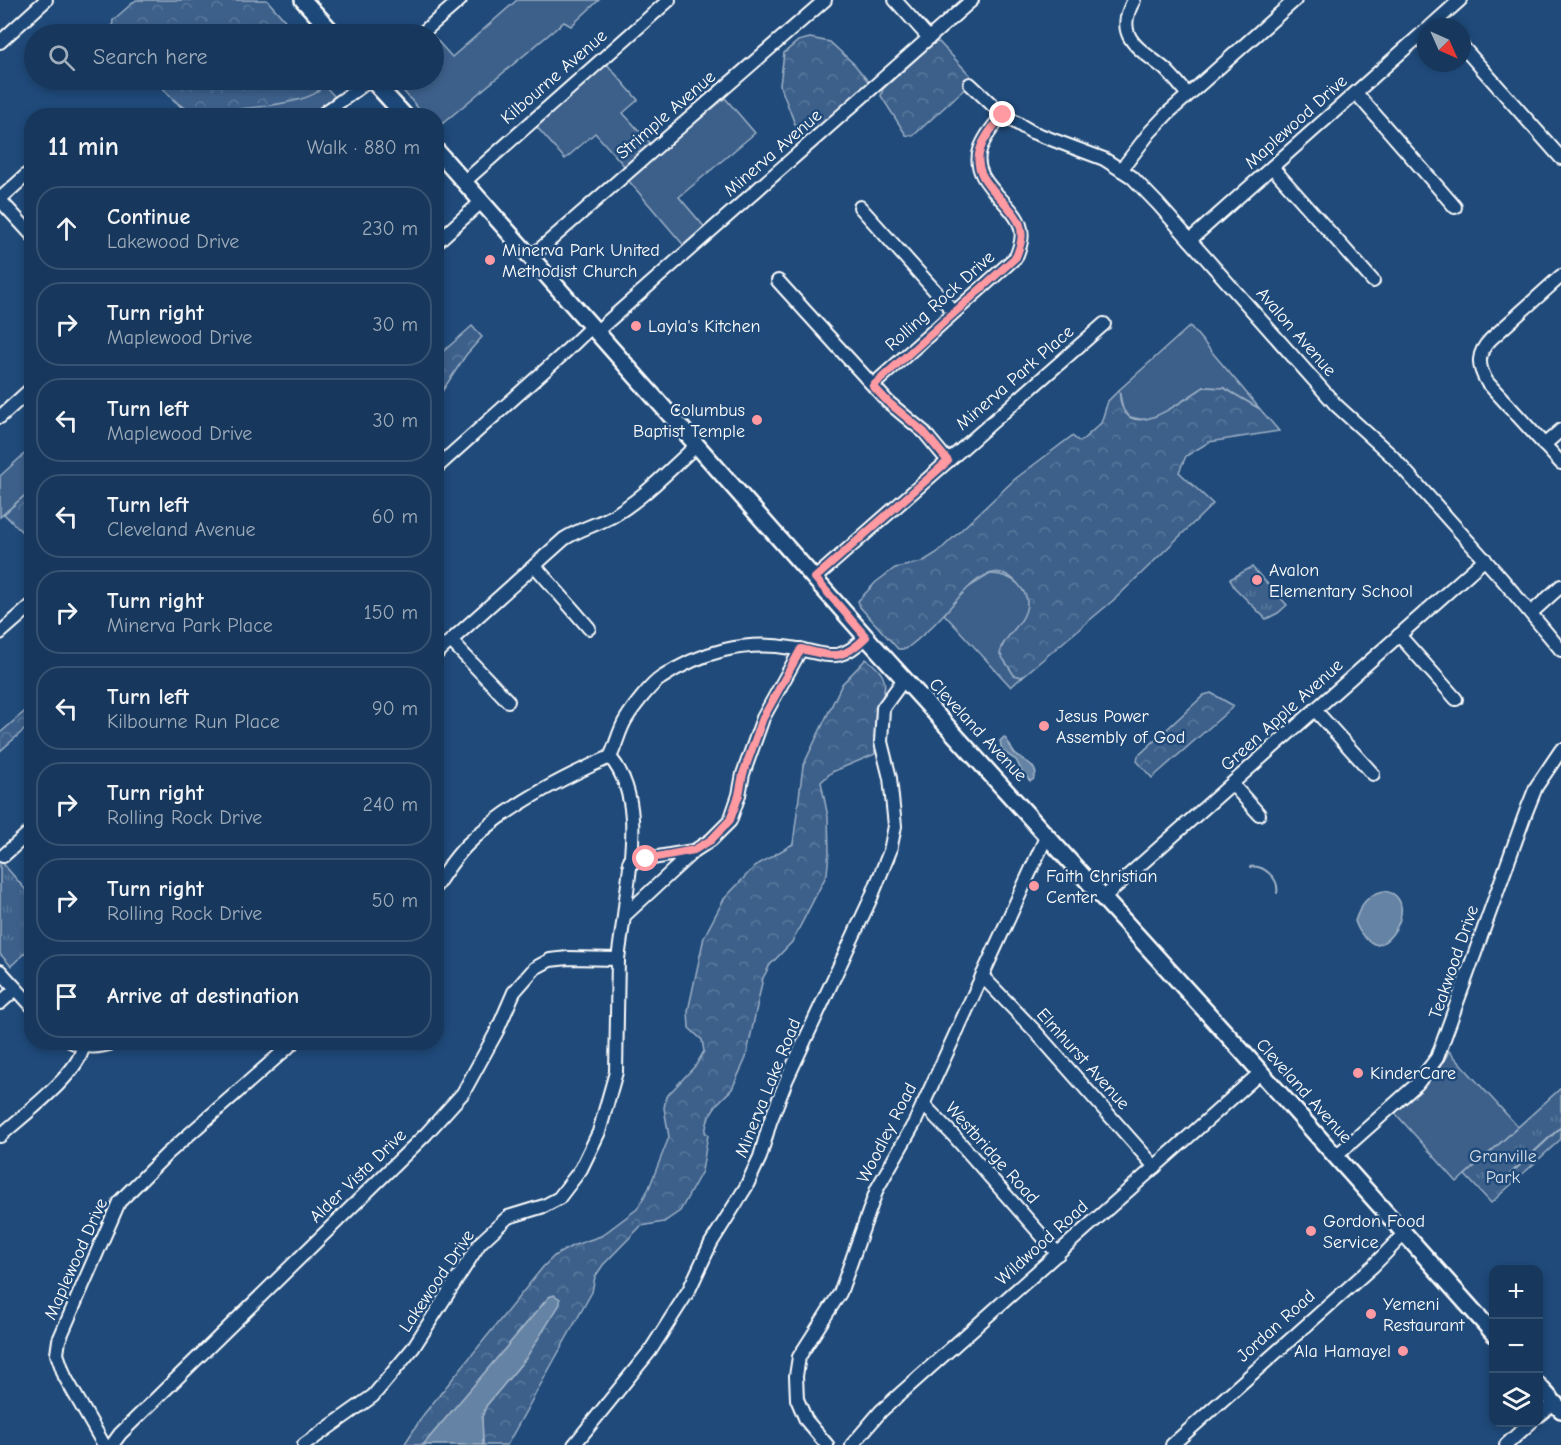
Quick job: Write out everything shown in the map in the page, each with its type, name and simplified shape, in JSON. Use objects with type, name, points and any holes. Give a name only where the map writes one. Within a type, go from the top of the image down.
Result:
[{"type":"main road","points":[[303,0],[325,24]]},
{"type":"main road","points":[[380,90],[397,108]]},
{"type":"main road","name":"Cleveland Avenue","points":[[444,159],[866,637],[1104,897],[1489,1328]]},
{"type":"main road","points":[[1543,1389],[1558,1406]]},
{"type":"street","points":[[0,42],[46,0]]},
{"type":"street","points":[[433,24],[460,0]]},
{"type":"street","name":"Kilbourne Avenue","points":[[464,182],[669,0]]},
{"type":"street","name":"Strimple Avenue","points":[[531,257],[825,0]]},
{"type":"street","points":[[895,0],[929,38]]},
{"type":"street","name":"Minerva Avenue","points":[[444,461],[561,356],[972,0]]},
{"type":"street","points":[[1134,0],[1126,22],[1129,39],[1188,94]]},
{"type":"street","points":[[1121,170],[1150,132],[1188,94],[1295,0]]},
{"type":"street","points":[[1444,18],[1460,0]]},
{"type":"street","name":"Maplewood Drive","points":[[1190,240],[1417,38]]},
{"type":"street","points":[[1471,56],[1561,158]]},
{"type":"street","name":"Avalon Avenue","points":[[970,84],[1003,115],[1032,132],[1104,159],[1132,177],[1336,405],[1392,456],[1485,560],[1561,650]]},
{"type":"street","points":[[331,108],[357,90]]},
{"type":"street","points":[[1356,93],[1455,207]]},
{"type":"street","name":"Rolling Rock Drive","points":[[873,386],[1016,257],[1021,243],[1020,226],[1012,212],[989,186],[980,170],[979,152],[1003,115]]},
{"type":"street","points":[[1272,167],[1373,281]]},
{"type":"street","points":[[24,177],[0,199],[24,226]]},
{"type":"street","points":[[444,236],[481,202]]},
{"type":"street","points":[[860,207],[954,312]]},
{"type":"street","points":[[1561,276],[1482,348],[1479,359],[1481,372],[1487,382],[1561,463]]},
{"type":"street","points":[[778,281],[888,402],[924,432],[948,461]]},
{"type":"street","name":"Minerva Park Place","points":[[815,578],[1104,324]]},
{"type":"street","points":[[0,417],[24,395]]},
{"type":"street","points":[[1544,445],[1561,430]]},
{"type":"street","points":[[444,647],[572,534],[609,518],[626,507],[698,445]]},
{"type":"street","name":"Green Apple Avenue","points":[[1104,897],[1485,560]]},
{"type":"street","points":[[535,566],[589,628]]},
{"type":"street","points":[[1531,613],[1561,586]]},
{"type":"street","points":[[0,633],[24,612]]},
{"type":"street","points":[[1399,635],[1456,699]]},
{"type":"street","points":[[444,875],[467,845],[503,816],[543,791],[610,758],[625,721],[659,679],[706,654],[748,645],[801,649],[830,656],[842,655],[852,650],[866,637]]},
{"type":"street","points":[[451,641],[508,701]]},
{"type":"street","points":[[624,916],[694,850],[711,840],[730,820],[763,718],[801,649]]},
{"type":"street","name":"Minerva Lake Road","points":[[574,1445],[650,1351],[689,1290],[711,1243],[746,1187],[759,1158],[786,1081],[890,852],[895,826],[890,778],[880,741],[883,708],[904,679]]},
{"type":"street","points":[[1315,710],[1373,774]]},
{"type":"street","name":"Teakwood Drive","points":[[1335,1157],[1417,1083],[1437,1058],[1526,812],[1536,788],[1561,750]]},
{"type":"street","name":"Lakewood Drive","points":[[304,1445],[373,1396],[413,1348],[480,1243],[508,1217],[544,1206],[559,1198],[581,1169],[599,1132],[616,1072],[618,959],[633,823],[626,789],[610,758]]},
{"type":"street","points":[[1232,784],[1259,814]]},
{"type":"street","name":"Woodley Road","points":[[827,1445],[806,1420],[797,1399],[796,1376],[799,1357],[840,1293],[877,1189],[923,1104],[1047,835]]},
{"type":"street","points":[[3,856],[24,837]]},
{"type":"street","points":[[629,862],[694,850]]},
{"type":"street","name":"Alder Vista Drive","points":[[112,1445],[120,1434],[426,1134],[463,1093],[497,1031],[514,993],[535,968],[550,960],[568,958],[618,959]]},
{"type":"street","points":[[0,970],[24,998]]},
{"type":"street","name":"Elmhurst Avenue","points":[[982,975],[1034,1030],[1155,1167]]},
{"type":"street","points":[[0,1004],[16,989]]},
{"type":"street","points":[[0,1136],[71,1072],[82,1055],[80,1050]]},
{"type":"street","name":"Maplewood Drive","points":[[104,1445],[65,1377],[57,1354],[59,1340],[119,1202],[167,1154],[285,1050]]},
{"type":"street","name":"Wildwood Road","points":[[852,1445],[881,1411],[1260,1073]]},
{"type":"street","name":"Westbridge Road","points":[[923,1104],[1058,1254]]},
{"type":"street","name":"Jordan Road","points":[[1172,1445],[1373,1266],[1404,1234]]},
{"type":"street","points":[[1543,1414],[1558,1406]]},
{"type":"street","points":[[1506,1445],[1526,1427]]},
{"type":"green space","points":[[136,0],[267,0],[288,24],[113,24],[113,20]]},
{"type":"green space","points":[[517,0],[599,0],[571,26],[564,22],[444,122],[444,108],[418,108],[402,90],[444,90],[444,48],[452,57]]},
{"type":"green space","points":[[810,38],[830,42],[854,64],[868,81],[866,89],[829,123],[813,130],[796,127],[780,85],[784,53],[798,41]]},
{"type":"green space","points":[[939,42],[970,75],[972,82],[913,136],[906,135],[881,96],[883,89],[934,43]]},
{"type":"green space","points":[[606,63],[638,100],[623,113],[653,146],[627,169],[595,133],[565,159],[535,125]]},
{"type":"green space","points":[[164,90],[319,90],[295,100],[244,108],[188,108],[171,98]]},
{"type":"green space","points":[[329,90],[337,99],[321,108],[198,108]]},
{"type":"green space","points":[[725,98],[755,133],[679,197],[707,230],[686,248],[628,180]]},
{"type":"green space","points":[[472,326],[482,337],[466,355],[444,388],[444,351]]},
{"type":"green space","points":[[1190,326],[1260,409],[1224,388],[1204,387],[1158,417],[1144,420],[1130,417],[1123,410],[1119,390]]},
{"type":"green space","points":[[1204,387],[1224,388],[1260,409],[1279,431],[1209,442],[1186,456],[1179,472],[1213,504],[1116,598],[1022,677],[1014,675],[1000,654],[1005,641],[1023,617],[1027,599],[1018,584],[1003,574],[993,573],[974,583],[906,649],[898,649],[860,607],[858,601],[876,582],[895,568],[922,562],[938,552],[1015,479],[1072,436],[1080,442],[1101,423],[1108,401],[1119,390],[1123,409],[1130,417],[1139,420],[1162,413]]},
{"type":"green space","points":[[24,454],[24,496],[0,517],[0,476]]},
{"type":"green space","points":[[24,496],[24,534],[4,514]]},
{"type":"green space","points":[[1252,567],[1287,605],[1266,619],[1234,587],[1230,579]]},
{"type":"green space","points":[[990,574],[1014,581],[1020,586],[1027,600],[1024,617],[1001,647],[1014,674],[1022,677],[1011,687],[944,614],[964,590]]},
{"type":"green space","points":[[866,659],[876,667],[885,682],[875,726],[875,754],[832,772],[821,782],[828,817],[827,874],[792,942],[770,965],[763,978],[746,1058],[732,1089],[709,1116],[705,1132],[708,1135],[702,1171],[680,1211],[664,1222],[641,1226],[603,1265],[595,1277],[592,1292],[507,1445],[483,1445],[482,1417],[486,1406],[526,1358],[549,1297],[423,1445],[404,1445],[424,1414],[543,1267],[554,1256],[572,1246],[601,1236],[637,1209],[649,1188],[669,1137],[664,1108],[666,1097],[696,1065],[704,1051],[702,1040],[689,1028],[688,1011],[704,937],[724,899],[755,866],[793,844],[803,766],[842,684]]},
{"type":"green space","points":[[1211,693],[1234,706],[1152,778],[1137,761],[1138,756],[1204,695]]},
{"type":"green space","points":[[24,712],[24,730],[0,751],[0,733]]},
{"type":"green space","points":[[0,860],[24,888],[24,954],[11,966],[0,954]]},
{"type":"green space","points":[[1449,1051],[1518,1127],[1457,1182],[1395,1113],[1433,1077]]},
{"type":"green space","name":"Granville Park","points":[[1561,1088],[1561,1139],[1491,1203],[1465,1175]]},
{"type":"shaded area","points":[[1004,737],[1015,754],[1034,769],[1036,773],[1033,780],[1030,781],[1022,772],[1016,760],[1002,751],[1000,741]]},
{"type":"shaded area","points":[[1384,891],[1394,894],[1399,900],[1400,917],[1392,934],[1378,945],[1363,936],[1355,921],[1365,902],[1373,895]]},
{"type":"shaded area","points":[[554,1295],[560,1299],[560,1304],[526,1358],[486,1406],[482,1417],[483,1445],[423,1445],[549,1297]]},
{"type":"waterway","points":[[1250,867],[1260,868],[1270,874],[1276,883],[1277,893]]},
{"type":"waterway","points":[[1509,1175],[1561,1127]]},
{"type":"place","name":"Minerva Park United Methodist Church","points":[[490,260]]},
{"type":"place","name":"Layla's Kitchen","points":[[636,326]]},
{"type":"place","name":"Columbus Baptist Temple","points":[[757,420]]},
{"type":"place","name":"Avalon Elementary School","points":[[1257,580]]},
{"type":"place","name":"Jesus Power Assembly of God","points":[[1044,726]]},
{"type":"place","name":"Faith Christian Center","points":[[1034,886]]},
{"type":"place","name":"KinderCare","points":[[1358,1073]]},
{"type":"place","name":"Gordon Food Service","points":[[1311,1231]]},
{"type":"place","name":"Yemeni Restaurant","points":[[1371,1314]]},
{"type":"place","name":"Ala Hamayel","points":[[1403,1351]]},
{"type":"route","points":[[646,859],[694,850],[711,840],[730,820],[763,718],[801,649],[830,656],[842,655],[852,650],[866,637],[815,578],[948,461],[924,432],[888,402],[873,386],[1016,257],[1021,243],[1020,226],[1012,212],[989,186],[980,170],[979,152],[1003,115]]}]
